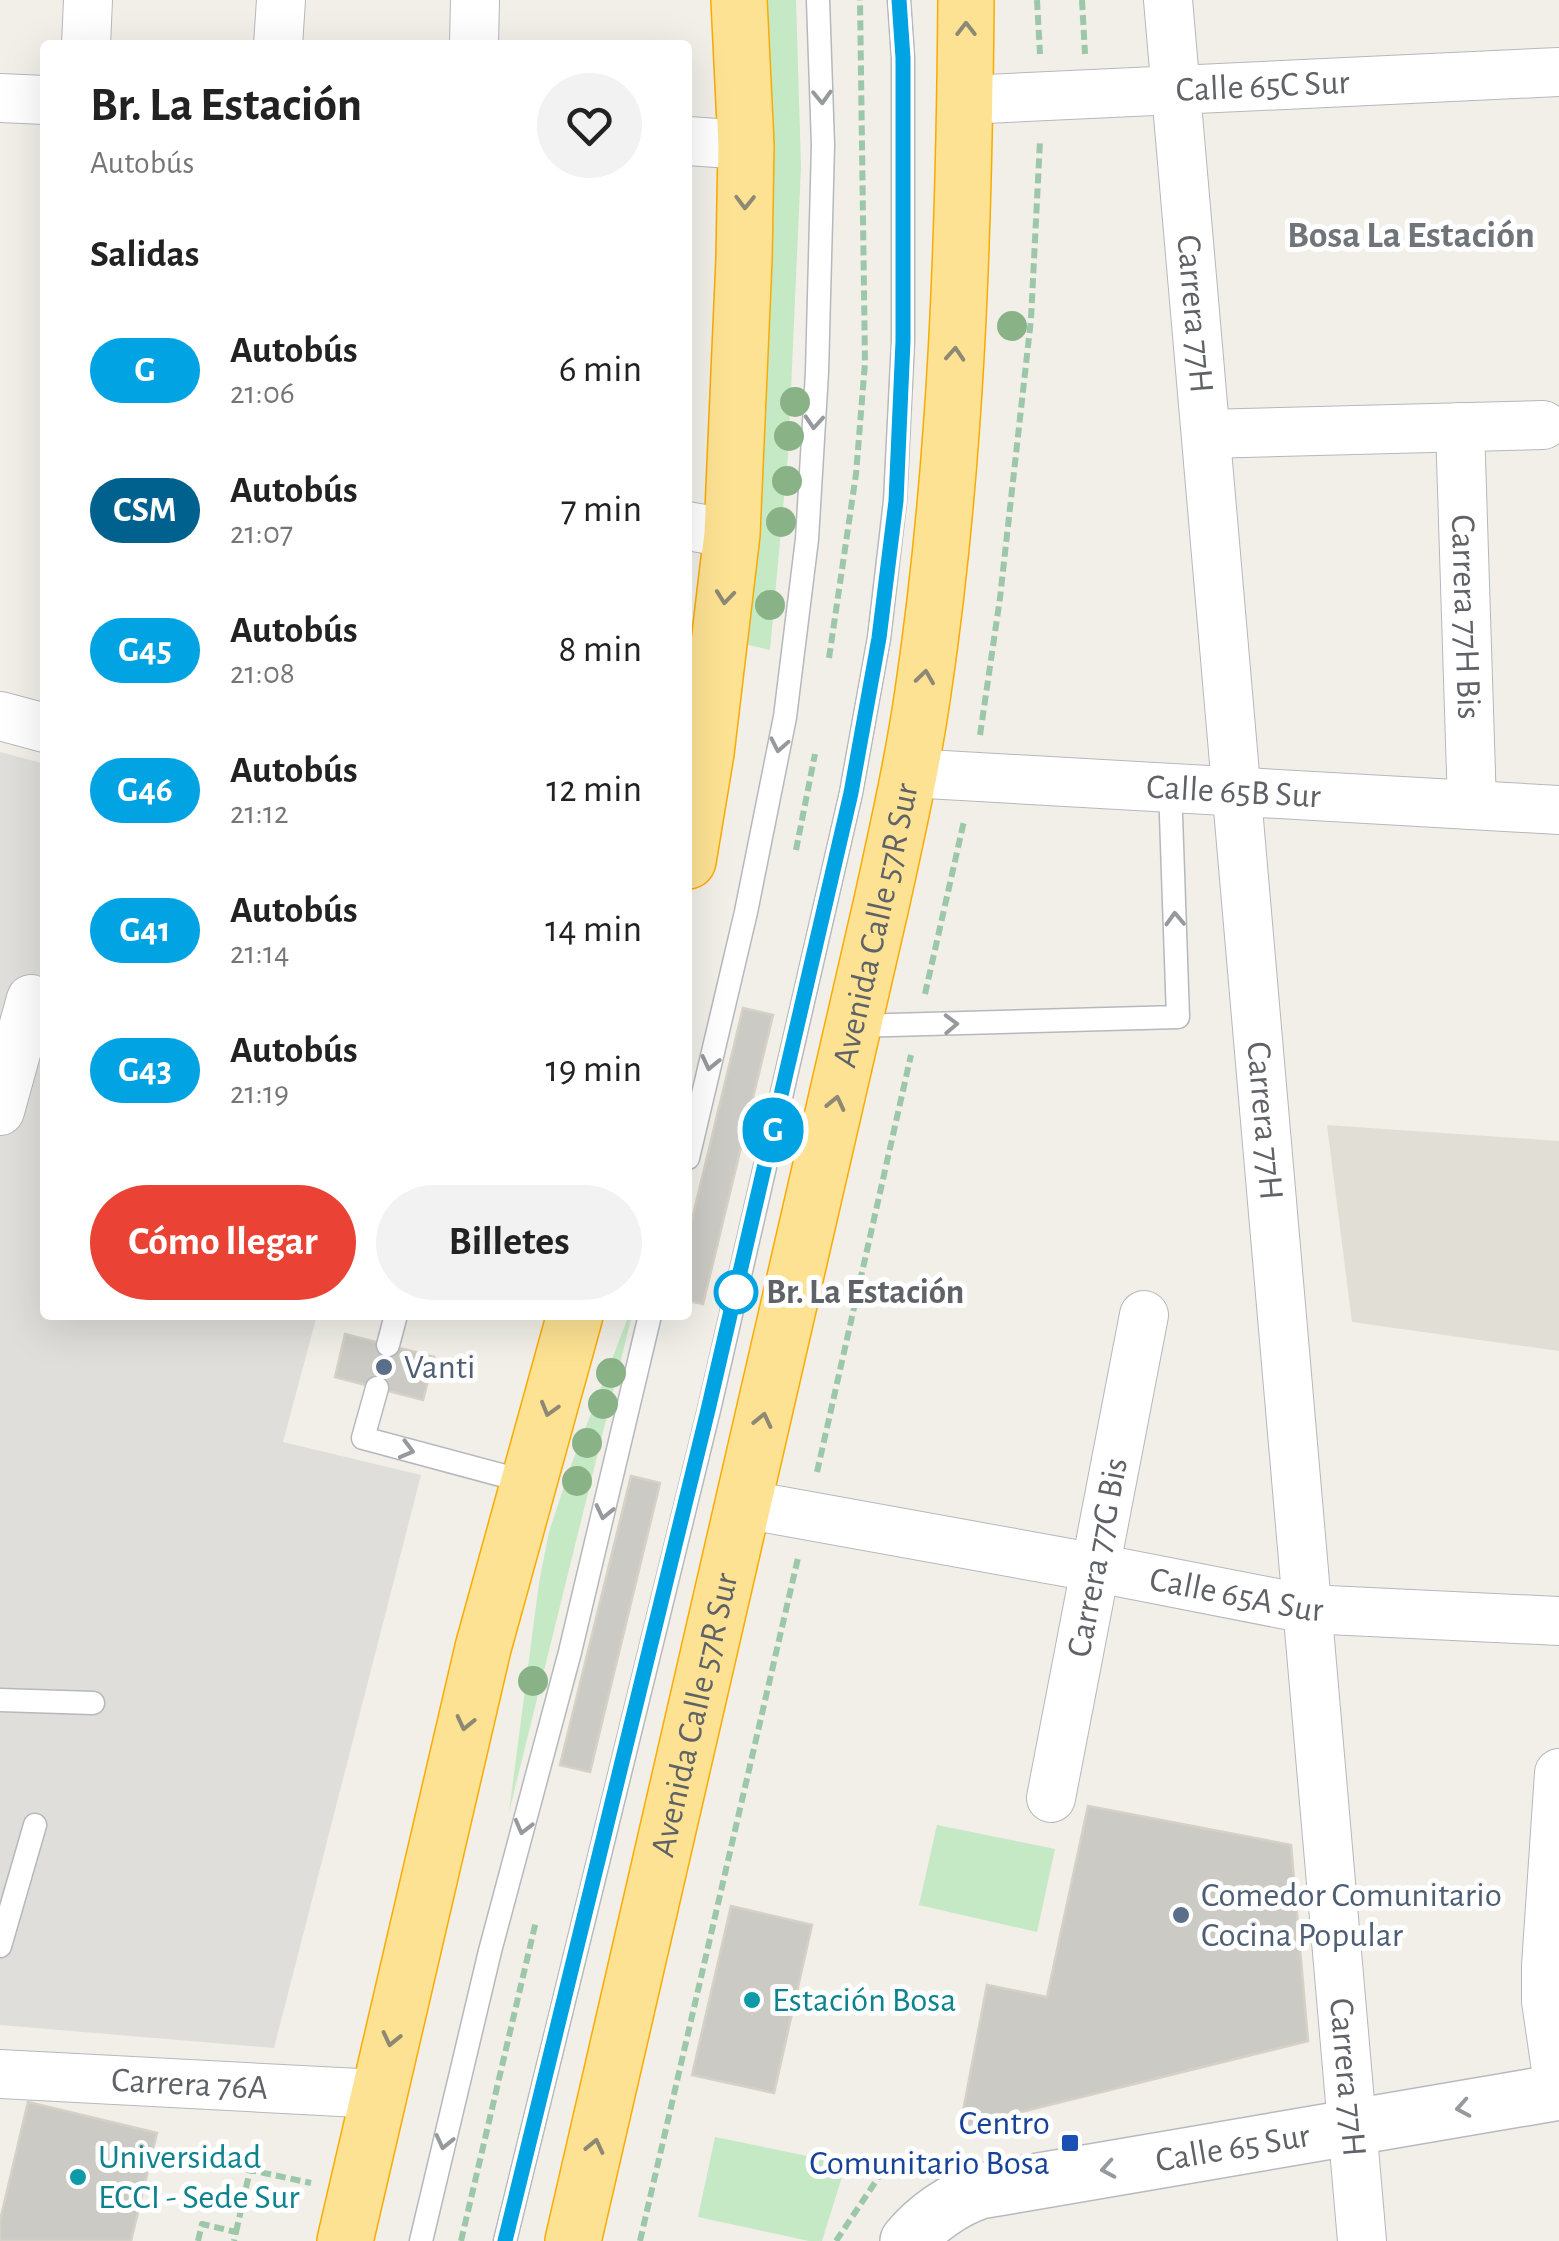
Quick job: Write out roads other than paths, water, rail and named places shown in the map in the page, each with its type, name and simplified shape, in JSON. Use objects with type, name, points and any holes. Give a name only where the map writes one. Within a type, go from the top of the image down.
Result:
[{"type":"highway","points":[[692,813],[710,530],[744,259],[746,145],[739,0]]},
{"type":"highway","name":"Avenida Calle 57R Sur","points":[[574,2241],[854,1026],[923,694],[947,478],[962,238],[966,0]]},
{"type":"highway","points":[[351,2217],[478,1667],[574,1320]]},
{"type":"main road","name":"Calle 65 Sur","points":[[912,2236],[949,2206],[980,2192],[1559,2091]]},
{"type":"street","points":[[86,40],[88,0]]},
{"type":"street","points":[[278,40],[281,0]]},
{"type":"street","points":[[474,40],[475,0]]},
{"type":"street","name":"Carrera 77H","points":[[1168,0],[1362,2241]]},
{"type":"street","name":"Calle 65C Sur","points":[[965,100],[1559,72]]},
{"type":"street","points":[[0,98],[40,100]]},
{"type":"street","points":[[692,141],[746,145]]},
{"type":"street","points":[[1206,434],[1543,425]]},
{"type":"street","name":"Carrera 77H Bis","points":[[1460,428],[1472,805]]},
{"type":"street","points":[[0,716],[40,727]]},
{"type":"street","name":"Calle 65B Sur","points":[[909,773],[1559,810]]},
{"type":"street","points":[[0,1111],[31,999]]},
{"type":"street","name":"Carrera 77G Bis","points":[[1052,1798],[1144,1314]]},
{"type":"street","name":"Calle 65A Sur","points":[[743,1504],[1307,1610],[1559,1621]]},
{"type":"street","points":[[1559,1773],[1546,2002],[1559,2091]]},
{"type":"street","name":"Carrera 76A","points":[[0,2074],[378,2094]]},
{"type":"lane","points":[[692,1141],[746,912],[784,717],[806,539],[817,372],[824,145],[818,0]]},
{"type":"lane","points":[[505,2241],[713,1391],[851,793],[879,638],[896,501],[903,341],[903,58],[899,0]]},
{"type":"lane","points":[[854,1026],[1178,1017],[1170,787]]},
{"type":"lane","points":[[388,1345],[395,1320]]},
{"type":"lane","points":[[420,2241],[490,1951],[570,1652],[649,1320]]},
{"type":"lane","points":[[377,1388],[364,1438],[527,1482]]},
{"type":"lane","points":[[0,1700],[93,1702]]},
{"type":"lane","points":[[0,1946],[35,1825]]},
{"type":"place","name":"Br. La Estación","points":[[736,1292]]},
{"type":"place","name":"Vanti","points":[[384,1367]]},
{"type":"place","name":"Comedor Comunitario Cocina Popular","points":[[1181,1915]]},
{"type":"place","name":"Estación Bosa","points":[[752,2000]]},
{"type":"place","name":"Centro Comunitario Bosa","points":[[1070,2143]]},
{"type":"place","name":"Universidad ECCI - Sede Sur","points":[[78,2177]]},
{"type":"district","name":"Bosa La Estación","points":[[1411,236]]}]
